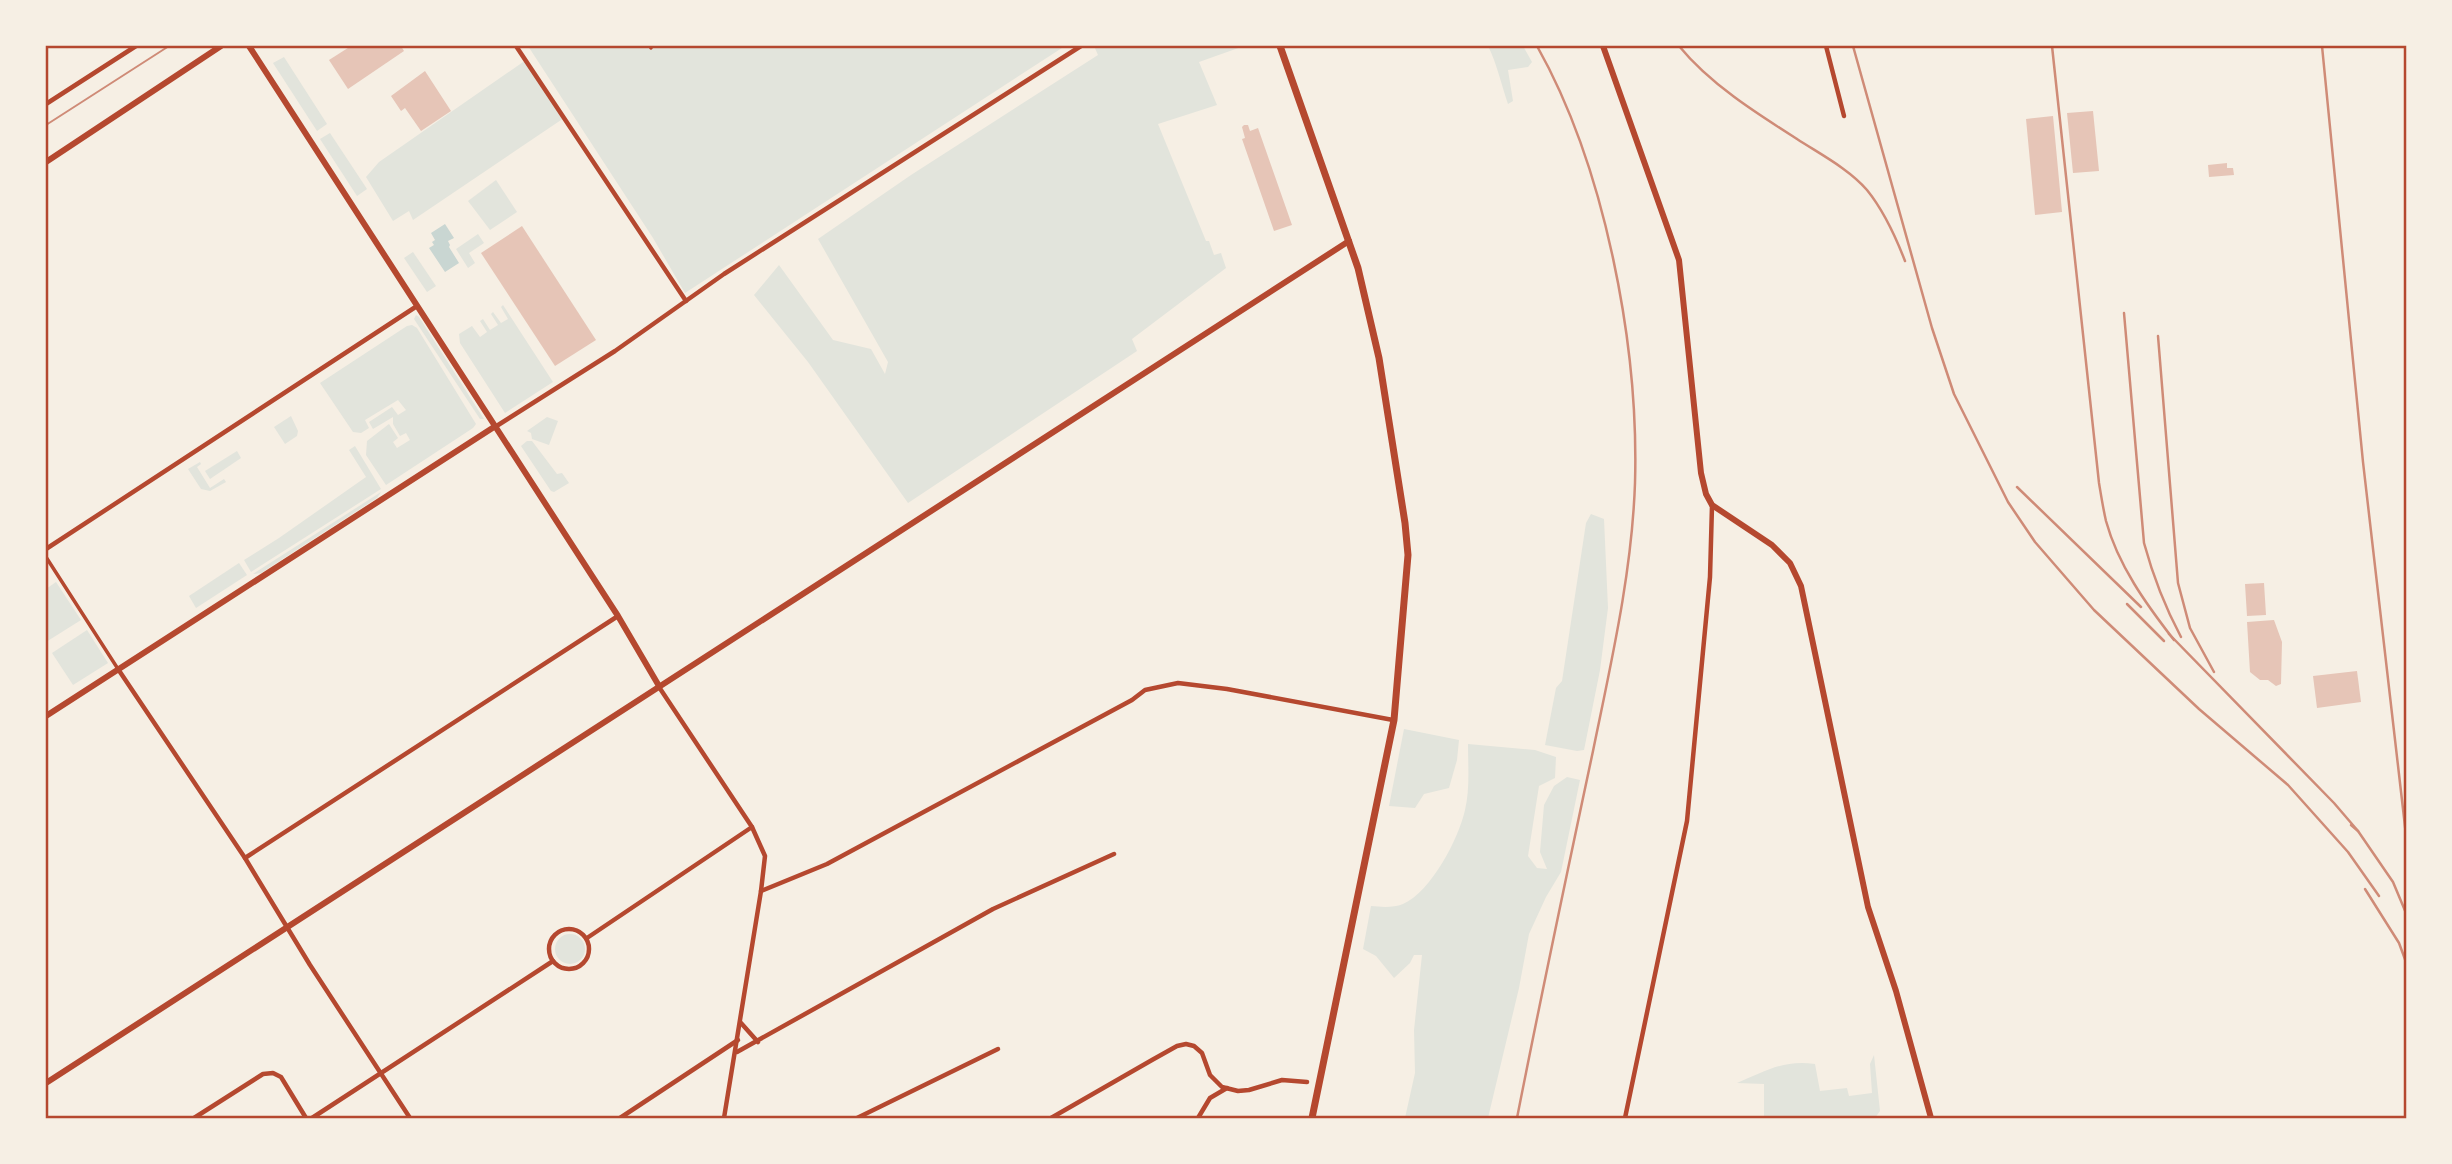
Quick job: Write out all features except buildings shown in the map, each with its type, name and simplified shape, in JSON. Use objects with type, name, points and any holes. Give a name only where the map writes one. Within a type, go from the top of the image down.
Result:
[{"type":"main road","points":[[1280,46],[1358,268],[1379,358],[1405,523],[1407,586],[1394,720],[1312,1118]]},
{"type":"street","points":[[46,104],[136,46]]},
{"type":"street","points":[[46,162],[221,46]]},
{"type":"street","points":[[249,46],[618,616],[659,686],[752,827],[765,856],[724,1118]]},
{"type":"street","points":[[516,46],[686,301]]},
{"type":"street","points":[[46,716],[615,351],[735,266],[1081,46]]},
{"type":"street","points":[[1603,46],[1679,260],[1706,494],[1712,505],[1772,545],[1790,563],[1801,586],[1868,907],[1896,991],[1931,1118]]},
{"type":"street","points":[[1826,46],[1844,116]]},
{"type":"street","points":[[46,1083],[1349,241]]},
{"type":"street","points":[[46,549],[416,306]]},
{"type":"street","points":[[1625,1118],[1687,821],[1710,577],[1712,505]]},
{"type":"street","points":[[46,557],[245,858],[310,965],[410,1118]]},
{"type":"street","points":[[245,858],[618,616]]},
{"type":"street","points":[[761,891],[827,864],[1132,700],[1145,690],[1178,683],[1394,720]]},
{"type":"street","points":[[587,938],[752,827]]},
{"type":"street","points":[[736,1053],[993,909],[1114,854]]},
{"type":"street","points":[[570,928],[587,938],[590,951],[588,958],[578,968],[564,969],[553,961],[550,943],[558,932],[570,928]]},
{"type":"street","points":[[312,1118],[553,961]]},
{"type":"street","points":[[741,1022],[758,1042]]},
{"type":"street","points":[[620,1118],[738,1040]]},
{"type":"street","points":[[1051,1118],[1177,1046],[1186,1044],[1194,1046],[1202,1053],[1210,1075],[1222,1087],[1249,1090],[1282,1080],[1307,1082]]},
{"type":"street","points":[[857,1118],[998,1049]]},
{"type":"street","points":[[194,1118],[263,1074],[273,1073],[281,1077],[306,1118]]},
{"type":"street","points":[[1198,1118],[1210,1098],[1227,1088]]},
{"type":"shaded area","points":[[528,46],[1065,46],[685,293],[653,238]]},
{"type":"shaded area","points":[[1094,46],[1244,46],[1199,62],[1217,105],[1158,124],[1206,241],[1209,241],[1214,255],[1221,253],[1226,268],[1132,339],[1137,351],[908,503],[808,362],[754,295],[779,265],[833,340],[871,349],[885,374],[888,362],[818,239],[911,175],[1098,55]]},
{"type":"shaded area","points":[[1488,46],[1523,46],[1532,62],[1528,67],[1508,70],[1513,101],[1508,104],[1496,67]]},
{"type":"shaded area","points":[[284,57],[327,124],[317,131],[273,63]]},
{"type":"shaded area","points":[[526,60],[564,118],[413,220],[409,211],[393,221],[366,177],[379,162]]},
{"type":"shaded area","points":[[330,133],[367,189],[357,196],[320,139]]},
{"type":"shaded area","points":[[496,180],[517,212],[490,230],[468,201]]},
{"type":"shaded area","points":[[445,224],[454,238],[448,241],[449,247],[459,263],[445,272],[429,248],[434,245],[432,242],[435,240],[431,233]]},
{"type":"shaded area","points":[[478,234],[484,243],[469,253],[475,263],[468,268],[456,249]]},
{"type":"shaded area","points":[[413,252],[436,286],[427,292],[404,258]]},
{"type":"shaded area","points":[[503,305],[553,382],[505,413],[460,343],[459,334],[472,326],[480,337],[487,332],[480,321],[483,319],[490,330],[498,325],[491,314],[493,312],[501,323],[508,319],[501,307]]},
{"type":"shaded area","points":[[416,315],[484,419],[480,419],[414,319]]},
{"type":"shaded area","points":[[412,325],[417,328],[476,424],[386,485],[366,455],[367,441],[389,424],[398,438],[393,442],[397,448],[410,440],[406,433],[400,436],[393,424],[393,417],[373,429],[369,422],[392,407],[398,415],[406,410],[398,400],[365,420],[369,428],[361,433],[353,432],[320,383]]},
{"type":"shaded area","points":[[291,416],[298,431],[297,436],[285,444],[274,427]]},
{"type":"shaded area","points":[[547,417],[558,421],[549,445],[532,439],[531,433],[527,431]]},
{"type":"shaded area","points":[[532,441],[557,474],[562,473],[569,483],[554,492],[551,491],[521,446]]},
{"type":"shaded area","points":[[355,446],[381,489],[251,572],[244,560],[366,477],[349,450]]},
{"type":"shaded area","points":[[237,451],[241,458],[210,479],[205,471]]},
{"type":"shaded area","points":[[200,462],[197,467],[210,488],[224,479],[226,482],[210,491],[201,489],[188,469]]},
{"type":"shaded area","points":[[381,492],[377,498],[261,573],[253,574]]},
{"type":"shaded area","points":[[1591,514],[1604,519],[1608,608],[1600,670],[1584,750],[1577,751],[1545,745],[1556,688],[1562,681],[1586,523]]},
{"type":"shaded area","points":[[239,563],[247,575],[196,608],[189,596]]},
{"type":"shaded area","points":[[56,582],[81,620],[46,642],[46,589]]},
{"type":"shaded area","points":[[87,630],[108,663],[73,685],[52,653]]},
{"type":"shaded area","points":[[1404,729],[1459,740],[1457,760],[1449,788],[1424,794],[1415,808],[1389,806]]},
{"type":"shaded area","points":[[1468,744],[1535,750],[1556,757],[1555,778],[1539,786],[1528,856],[1537,868],[1547,869],[1540,852],[1544,805],[1554,786],[1567,777],[1580,780],[1561,872],[1529,934],[1488,1118],[1405,1118],[1415,1073],[1414,1030],[1422,955],[1414,955],[1410,963],[1394,978],[1376,956],[1363,949],[1371,906],[1395,906],[1413,898],[1424,888],[1450,849],[1462,822],[1467,802]]},
{"type":"shaded area","points":[[570,934],[581,938],[585,949],[581,960],[570,964],[559,960],[555,949],[559,938]]},
{"type":"shaded area","points":[[1874,1055],[1880,1111],[1875,1118],[1764,1118],[1764,1084],[1737,1083],[1774,1068],[1804,1063],[1815,1064],[1820,1091],[1847,1088],[1849,1096],[1872,1093],[1870,1064]]},
{"type":"tram line","points":[[46,125],[169,46]]},
{"type":"railway","points":[[1517,1118],[1613,651],[1630,550],[1635,483],[1631,374],[1613,258],[1582,146],[1561,94],[1537,46]]},
{"type":"railway","points":[[1679,46],[1705,73],[1734,97],[1860,182],[1884,215],[1905,261]]},
{"type":"railway","points":[[1853,46],[1932,328],[1954,394],[2008,502],[2035,542],[2094,610],[2199,709],[2288,785],[2348,852],[2379,896]]},
{"type":"railway","points":[[2052,46],[2099,483],[2105,516],[2125,568],[2174,640]]},
{"type":"railway","points":[[2322,46],[2363,462],[2406,835]]},
{"type":"railway","points":[[2124,313],[2144,543],[2160,591],[2181,637]]},
{"type":"railway","points":[[2158,336],[2178,583],[2190,628],[2214,672]]},
{"type":"railway","points":[[2017,487],[2141,607]]},
{"type":"railway","points":[[2127,604],[2164,641]]},
{"type":"railway","points":[[2169,634],[2358,831]]},
{"type":"railway","points":[[2351,825],[2393,882],[2406,913]]},
{"type":"railway","points":[[2365,889],[2399,943],[2406,962]]}]
